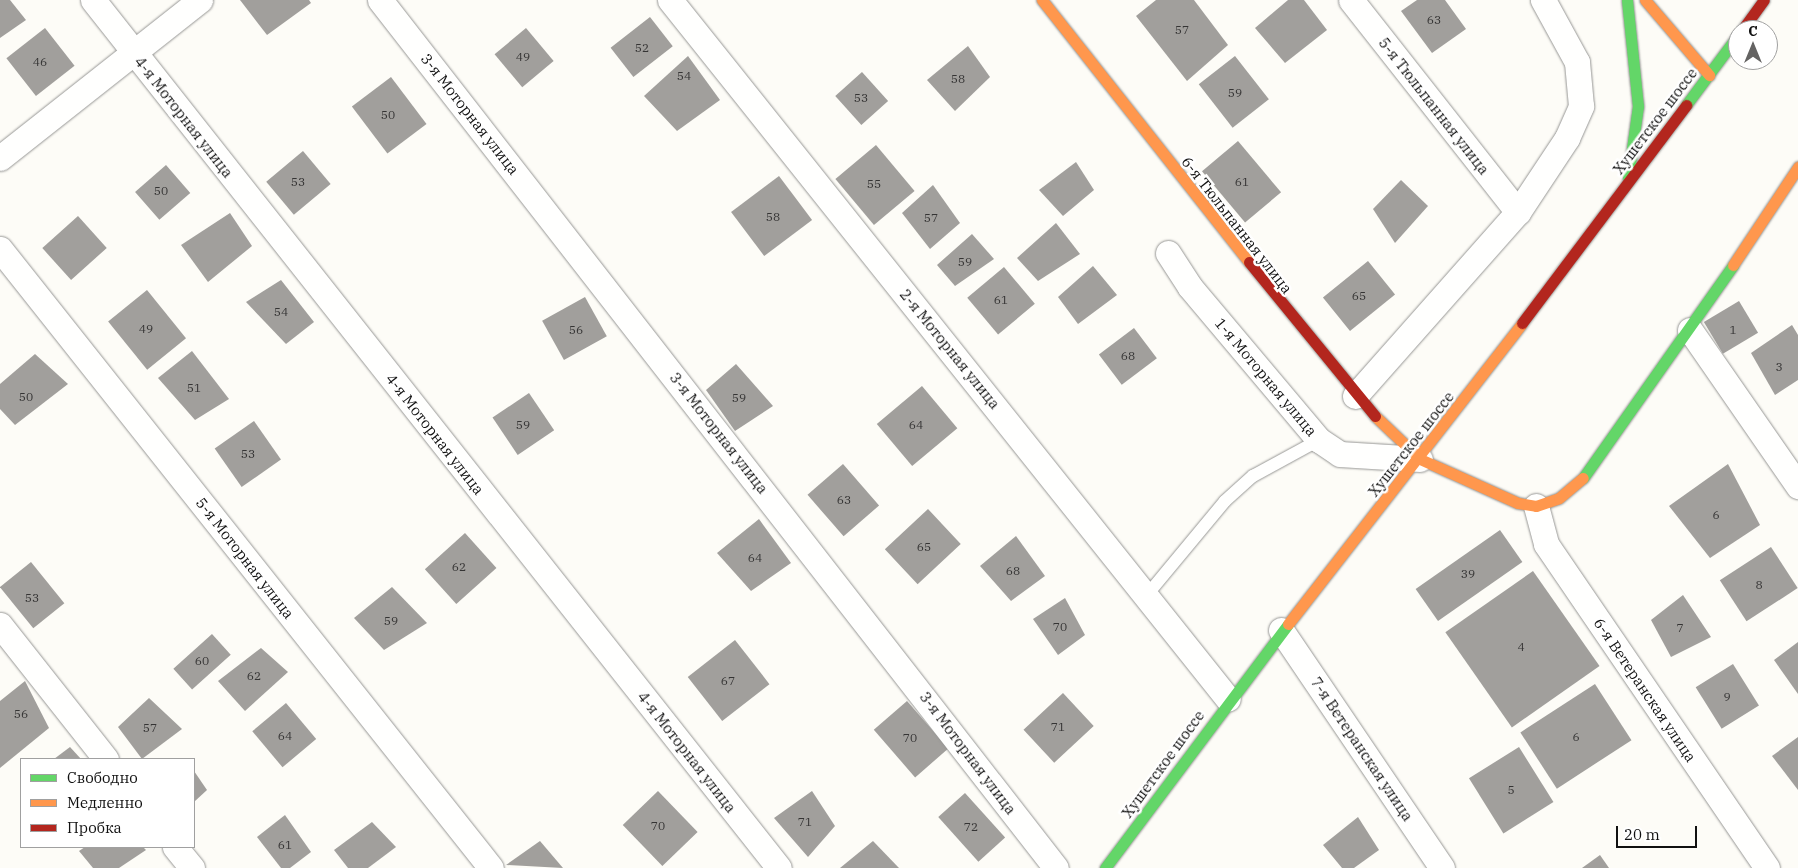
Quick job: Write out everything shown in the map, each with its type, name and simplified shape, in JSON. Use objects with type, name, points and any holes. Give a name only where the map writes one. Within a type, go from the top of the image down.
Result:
[{"type":"main road","name":"6-я Тюльпанная улица","points":[[1042,0],[1354,396],[1420,458],[1492,494],[1536,506]]},
{"type":"main road","points":[[1627,0],[1638,106],[1627,183]]},
{"type":"main road","points":[[1645,0],[1709,75]]},
{"type":"main road","points":[[1749,20],[1764,0]]},
{"type":"main road","name":"Хушетское шоссе","points":[[1114,864],[1228,698],[1420,458],[1728,49]]},
{"type":"main road","points":[[1536,506],[1559,498],[1581,481],[1690,330],[1798,167]]},
{"type":"street","name":"4-я Моторная улица","points":[[92,0],[779,868]]},
{"type":"street","points":[[0,158],[132,51],[200,0]]},
{"type":"street","name":"3-я Моторная улица","points":[[380,0],[1056,868]]},
{"type":"street","name":"2-я Моторная улица","points":[[670,0],[1228,698]]},
{"type":"street","name":"5-я Тюльпанная улица","points":[[1351,0],[1518,212]]},
{"type":"street","points":[[1354,396],[1518,212],[1567,138],[1581,106],[1577,62],[1543,0]]},
{"type":"street","name":"5-я Моторная улица","points":[[0,249],[491,868]]},
{"type":"street","name":"1-я Моторная улица","points":[[1168,252],[1190,287],[1318,440],[1340,454],[1420,458]]},
{"type":"street","points":[[1690,330],[1798,486]]},
{"type":"street","name":"6-я Ветеранская улица","points":[[1536,506],[1546,544],[1767,868]]},
{"type":"street","points":[[0,625],[105,758]]},
{"type":"street","name":"7-я Ветеранская улица","points":[[1282,630],[1442,868]]},
{"type":"street","points":[[176,848],[192,868]]},
{"type":"lane","points":[[1147,595],[1225,501],[1254,476],[1318,440]]},
{"type":"building","points":[[0,0],[10,0],[26,20],[0,38]]},
{"type":"building","points":[[240,0],[309,0],[311,3],[267,35]]},
{"type":"building","points":[[1156,0],[1194,0],[1228,45],[1187,81],[1136,16]]},
{"type":"building","points":[[1288,0],[1304,0],[1327,30],[1285,63],[1255,28]]},
{"type":"building","points":[[1417,0],[1445,0],[1466,29],[1432,53],[1401,11]]},
{"type":"building","points":[[650,17],[673,46],[633,77],[611,48]]},
{"type":"building","points":[[45,28],[75,66],[36,96],[6,58]]},
{"type":"building","points":[[526,28],[554,61],[522,87],[495,54]]},
{"type":"building","points":[[968,46],[990,77],[955,111],[927,80]]},
{"type":"building","points":[[688,56],[720,100],[677,131],[644,96]]},
{"type":"building","points":[[1235,56],[1269,99],[1233,128],[1199,84]]},
{"type":"building","points":[[862,72],[888,101],[861,125],[835,96]]},
{"type":"building","points":[[391,77],[427,124],[387,154],[352,106]]},
{"type":"building","points":[[1238,141],[1281,192],[1245,223],[1202,171]]},
{"type":"building","points":[[876,145],[915,191],[874,225],[835,179]]},
{"type":"building","points":[[303,151],[331,184],[294,215],[266,182]]},
{"type":"building","points":[[1076,162],[1094,190],[1063,216],[1039,190]]},
{"type":"building","points":[[166,165],[190,193],[159,220],[135,192]]},
{"type":"building","points":[[779,176],[812,220],[764,256],[731,212]]},
{"type":"building","points":[[1401,180],[1428,206],[1395,243],[1373,209]]},
{"type":"building","points":[[933,185],[960,223],[930,249],[902,213]]},
{"type":"building","points":[[230,213],[252,246],[208,282],[181,245]]},
{"type":"building","points":[[78,216],[107,248],[71,280],[42,248]]},
{"type":"building","points":[[1056,223],[1080,254],[1038,281],[1017,258]]},
{"type":"building","points":[[972,234],[994,259],[955,286],[937,265]]},
{"type":"building","points":[[1368,261],[1395,294],[1350,331],[1323,298]]},
{"type":"building","points":[[1093,266],[1117,295],[1078,324],[1058,297]]},
{"type":"building","points":[[1004,267],[1035,304],[998,335],[967,298]]},
{"type":"building","points":[[281,280],[314,322],[286,344],[246,302]]},
{"type":"building","points":[[147,290],[186,338],[147,370],[108,321]]},
{"type":"building","points":[[585,297],[607,336],[564,360],[542,321]]},
{"type":"building","points":[[1739,301],[1758,333],[1723,354],[1704,322]]},
{"type":"building","points":[[1792,325],[1798,335],[1798,380],[1775,395],[1751,353]]},
{"type":"building","points":[[1134,328],[1157,358],[1122,385],[1099,354]]},
{"type":"building","points":[[192,351],[229,399],[195,420],[158,378]]},
{"type":"building","points":[[35,354],[68,384],[15,425],[0,409],[0,384]]},
{"type":"building","points":[[736,364],[773,406],[735,431],[706,390]]},
{"type":"building","points":[[922,386],[957,428],[912,466],[877,424]]},
{"type":"building","points":[[529,393],[554,430],[518,455],[493,418]]},
{"type":"building","points":[[254,421],[281,460],[242,487],[215,449]]},
{"type":"building","points":[[843,464],[879,506],[844,536],[808,495]]},
{"type":"building","points":[[1728,464],[1760,525],[1710,558],[1669,506]]},
{"type":"building","points":[[928,509],[961,544],[918,584],[885,549]]},
{"type":"building","points":[[759,519],[791,563],[751,591],[717,553]]},
{"type":"building","points":[[1500,530],[1522,562],[1438,621],[1416,589]]},
{"type":"building","points":[[465,533],[496,568],[456,604],[425,569]]},
{"type":"building","points":[[1016,536],[1045,576],[1011,601],[980,566]]},
{"type":"building","points":[[1771,547],[1798,588],[1747,621],[1720,580]]},
{"type":"building","points":[[31,562],[64,603],[33,628],[0,587]]},
{"type":"building","points":[[1533,571],[1600,666],[1512,727],[1445,632]]},
{"type":"building","points":[[392,587],[427,623],[384,650],[354,618]]},
{"type":"building","points":[[1683,595],[1711,637],[1671,657],[1651,620]]},
{"type":"building","points":[[1065,598],[1085,635],[1058,655],[1033,619]]},
{"type":"building","points":[[212,634],[231,655],[192,690],[173,669]]},
{"type":"building","points":[[735,640],[769,684],[722,721],[688,677]]},
{"type":"building","points":[[1798,642],[1798,694],[1774,660]]},
{"type":"building","points":[[261,648],[288,672],[245,711],[218,681]]},
{"type":"building","points":[[1733,664],[1759,706],[1722,729],[1696,687]]},
{"type":"building","points":[[25,681],[49,728],[0,768],[0,701]]},
{"type":"building","points":[[1595,684],[1631,740],[1557,789],[1520,732]]},
{"type":"building","points":[[1063,693],[1094,726],[1054,763],[1024,730]]},
{"type":"building","points":[[149,698],[182,729],[141,758],[118,727]]},
{"type":"building","points":[[907,701],[948,749],[915,777],[874,730]]},
{"type":"building","points":[[286,703],[316,739],[283,767],[252,731]]},
{"type":"building","points":[[1798,737],[1798,790],[1772,756]]},
{"type":"building","points":[[70,747],[80,758],[55,758]]},
{"type":"building","points":[[1519,747],[1553,802],[1503,833],[1469,778]]},
{"type":"building","points":[[195,772],[207,790],[195,801]]},
{"type":"building","points":[[658,791],[698,832],[662,866],[623,825]]},
{"type":"building","points":[[812,791],[835,826],[808,857],[774,818]]},
{"type":"building","points":[[965,793],[1005,838],[978,862],[938,817]]},
{"type":"building","points":[[285,815],[311,852],[290,868],[281,868],[257,837]]},
{"type":"building","points":[[1358,817],[1379,850],[1354,868],[1342,868],[1323,845]]},
{"type":"building","points":[[372,822],[396,847],[368,868],[348,868],[334,850]]},
{"type":"building","points":[[540,841],[563,868],[506,865]]},
{"type":"building","points":[[873,841],[899,868],[840,868]]},
{"type":"building","points":[[84,848],[144,848],[146,850],[119,868],[93,868],[79,851]]},
{"type":"building","points":[[1600,855],[1609,868],[1582,868]]},
{"type":"traffic: fast","points":[[1627,0],[1638,106],[1628,177]]},
{"type":"traffic: fast","points":[[1686,105],[1728,48]]},
{"type":"traffic: fast","points":[[1583,478],[1733,265]]},
{"type":"traffic: fast","points":[[1105,868],[1288,624]]},
{"type":"traffic: slow","points":[[1042,0],[1249,262]]},
{"type":"traffic: slow","points":[[1645,0],[1709,75]]},
{"type":"traffic: slow","points":[[1733,265],[1798,167]]},
{"type":"traffic: slow","points":[[1288,624],[1522,323]]},
{"type":"traffic: slow","points":[[1375,416],[1420,459],[1518,503],[1536,506],[1559,498],[1583,478]]},
{"type":"traffic: jam","points":[[1749,20],[1764,0]]},
{"type":"traffic: jam","points":[[1522,323],[1686,105]]},
{"type":"traffic: jam","points":[[1249,262],[1375,416]]}]
